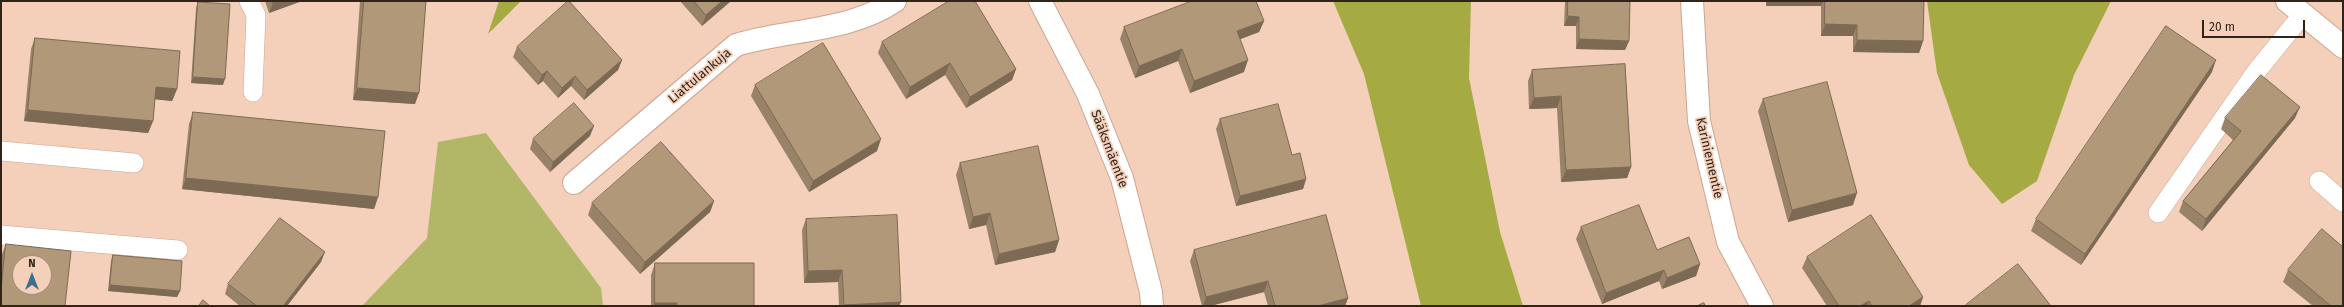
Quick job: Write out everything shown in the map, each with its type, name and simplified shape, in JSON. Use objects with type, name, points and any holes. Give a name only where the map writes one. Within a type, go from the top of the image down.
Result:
[{"type":"street","name":"Liattulankuja","points":[[574,183],[736,45],[756,39],[843,23],[878,12],[894,1]]},
{"type":"street","name":"Sääksmäentie","points":[[1040,1],[1088,94],[1122,178],[1150,292],[1152,306]]},
{"type":"street","name":"Kariniementie","points":[[1692,1],[1699,121],[1728,242],[1762,306]]},
{"type":"street","points":[[2295,8],[2343,47]]},
{"type":"lane","points":[[249,1],[256,15],[253,92]]},
{"type":"lane","points":[[2158,213],[2256,72],[2295,8]]},
{"type":"lane","points":[[1,151],[134,163]]},
{"type":"lane","points":[[2319,181],[2343,202]]},
{"type":"lane","points":[[1,235],[178,250]]},
{"type":"green space","points":[[499,1],[521,1],[488,34]]},
{"type":"green space","points":[[1333,1],[1471,1],[1469,78],[1500,232],[1523,306],[1421,306],[1364,74]]},
{"type":"green space","points":[[1927,1],[2111,1],[2074,75],[2037,181],[2002,204],[1969,165],[1937,73]]},
{"type":"green space","points":[[486,133],[601,288],[603,306],[362,306],[427,238],[438,142]]},
{"type":"building","points":[[364,1],[426,1],[419,93],[357,88]]},
{"type":"building","points":[[568,1],[622,60],[587,90],[575,76],[562,88],[547,71],[542,75],[517,47]]},
{"type":"building","points":[[694,1],[722,1],[706,15]]},
{"type":"building","points":[[949,1],[975,1],[1016,69],[970,97],[950,63],[910,87],[882,42]]},
{"type":"building","points":[[1192,1],[1256,1],[1264,21],[1237,31],[1248,60],[1194,81],[1182,49],[1139,66],[1124,27]]},
{"type":"building","points":[[1568,1],[1630,1],[1629,41],[1579,39],[1579,17],[1568,16]]},
{"type":"building","points":[[1825,1],[1924,1],[1923,41],[1857,40],[1857,25],[1825,24]]},
{"type":"building","points":[[198,2],[230,4],[225,79],[193,77]]},
{"type":"building","points":[[2166,26],[2216,60],[2085,254],[2036,219]]},
{"type":"building","points":[[35,38],[180,51],[177,89],[156,87],[153,121],[28,110]]},
{"type":"building","points":[[823,43],[881,139],[813,181],[755,85]]},
{"type":"building","points":[[1625,64],[1631,167],[1566,170],[1561,96],[1534,98],[1532,70]]},
{"type":"building","points":[[2261,75],[2300,107],[2206,219],[2183,201],[2241,131],[2225,118]]},
{"type":"building","points":[[1827,82],[1857,193],[1792,210],[1763,99]]},
{"type":"building","points":[[574,103],[594,126],[553,162],[533,139]]},
{"type":"building","points":[[1278,104],[1292,155],[1300,153],[1306,179],[1240,196],[1220,119]]},
{"type":"building","points":[[193,112],[385,131],[378,197],[186,178]]},
{"type":"building","points":[[661,142],[714,201],[645,262],[592,203]]},
{"type":"building","points":[[1038,146],[1059,240],[999,254],[990,213],[973,217],[960,163]]},
{"type":"building","points":[[1639,205],[1657,250],[1689,237],[1700,264],[1667,278],[1664,270],[1606,293],[1581,227]]},
{"type":"building","points":[[897,215],[901,302],[844,305],[842,270],[808,271],[806,219]]},
{"type":"building","points":[[1326,215],[1348,298],[1318,306],[1275,306],[1268,281],[1206,297],[1194,250]]},
{"type":"building","points":[[1871,215],[1923,297],[1909,306],[1872,306],[1869,301],[1860,306],[1839,306],[1807,257]]},
{"type":"building","points":[[280,218],[325,252],[283,306],[257,306],[228,284]]},
{"type":"building","points":[[2322,229],[2343,247],[2343,306],[2331,306],[2288,270]]},
{"type":"building","points":[[6,244],[71,251],[65,306],[1,306],[1,289]]},
{"type":"building","points":[[113,255],[182,261],[180,291],[110,285]]},
{"type":"building","points":[[655,263],[754,263],[754,306],[677,306],[677,303],[655,303]]},
{"type":"building","points":[[2018,264],[2051,306],[1966,305]]},
{"type":"building","points":[[203,300],[210,306],[199,306]]},
{"type":"building","points":[[1704,303],[1705,306],[1697,306]]}]
